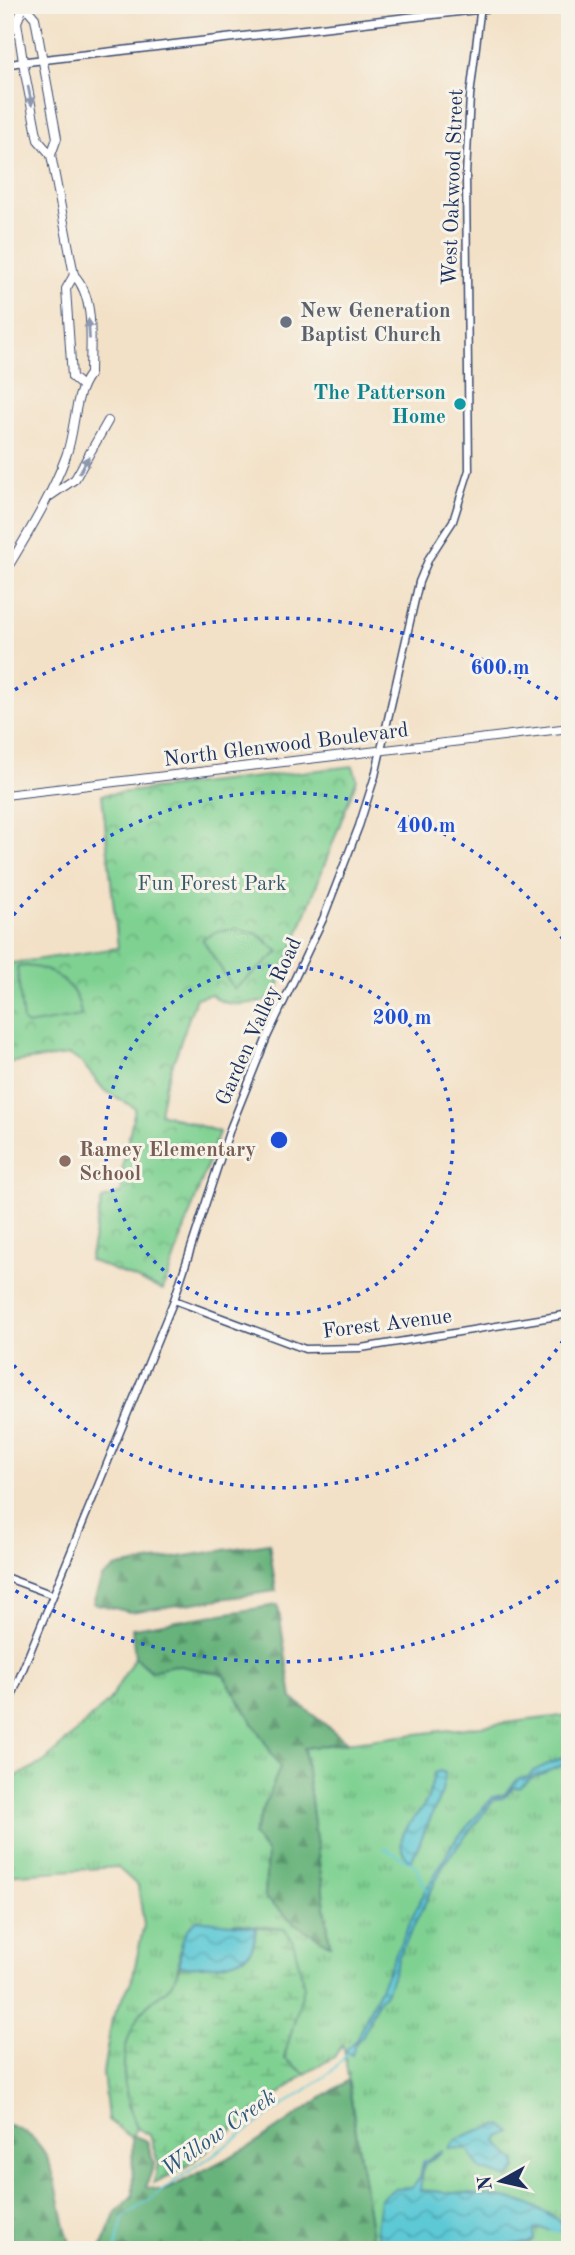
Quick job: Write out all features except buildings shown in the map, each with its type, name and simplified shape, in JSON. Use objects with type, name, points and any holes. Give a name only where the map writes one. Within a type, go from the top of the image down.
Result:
[{"type":"main road","points":[[5,572],[48,498],[70,443],[81,385],[90,374],[90,327],[84,286],[74,275],[51,155],[38,140],[23,62],[17,22],[24,5],[35,18],[57,138],[51,155]]},
{"type":"main road","points":[[23,62],[515,5]]},
{"type":"main road","points":[[74,275],[66,289],[72,377],[81,385]]},
{"type":"main road","points":[[48,498],[75,479],[108,421]]},
{"type":"main road","name":"North Glenwood Boulevard","points":[[5,795],[570,729]]},
{"type":"street","name":"West Oakwood Street","points":[[424,569],[453,521],[469,470],[466,175],[470,96],[481,8]]},
{"type":"street","points":[[5,65],[23,62]]},
{"type":"street","name":"Garden Valley Road","points":[[5,1713],[174,1300],[230,1129],[267,1037],[323,919],[369,797],[424,569]]},
{"type":"street","name":"Forest Avenue","points":[[174,1300],[288,1343],[318,1350],[361,1348],[570,1314]]},
{"type":"street","points":[[5,1577],[53,1595]]},
{"type":"green space","name":"Fun Forest Park","points":[[353,766],[357,779],[273,1000],[232,1004],[211,994],[196,998],[165,1086],[160,1113],[219,1132],[163,1290],[89,1260],[102,1199],[122,1193],[123,1162],[135,1108],[104,1090],[83,1064],[70,1055],[5,1063],[5,964],[118,948],[102,795]]},
{"type":"green space","points":[[234,929],[258,934],[279,952],[234,989],[202,939],[219,931]]},
{"type":"green space","points":[[26,966],[47,971],[64,981],[76,996],[81,1016],[27,1025],[23,1022],[17,967]]},
{"type":"green space","points":[[269,1543],[276,1591],[130,1612],[93,1603],[102,1578],[117,1567]]},
{"type":"green space","points":[[278,1605],[292,1698],[347,1742],[304,1748],[330,1945],[294,1923],[265,1897],[267,1853],[253,1835],[280,1767],[223,1674],[174,1665],[151,1671],[135,1657],[132,1628]]},
{"type":"green space","points":[[135,1657],[151,1671],[174,1665],[223,1674],[280,1767],[253,1835],[267,1853],[265,1897],[330,1944],[304,1748],[570,1715],[570,2250],[374,2250],[343,2044],[334,2057],[305,2074],[284,2058],[291,2027],[283,1929],[234,1923],[179,1951],[178,1970],[171,1985],[144,2009],[128,2105],[137,2128],[132,2138],[108,2120],[103,2072],[112,2019],[132,1980],[144,1925],[138,1886],[117,1867],[5,1875],[5,1782],[44,1762],[109,1701]]},
{"type":"green space","points":[[256,1927],[284,1929],[293,1940],[304,1987],[284,2058],[305,2074],[185,2168],[154,2183],[158,2163],[150,2135],[137,2128],[127,2098],[124,2068],[128,2038],[143,2010],[167,1989],[180,1966],[215,1965],[241,1958],[252,1948]]},
{"type":"green space","points":[[348,2080],[374,2250],[100,2250],[116,2212],[133,2196],[132,2135],[147,2141],[154,2164],[146,2187],[164,2191],[253,2145]]},
{"type":"green space","points":[[5,2124],[25,2132],[38,2144],[48,2159],[73,2250],[12,2250],[5,2198]]},
{"type":"water","points":[[570,1754],[570,1762],[533,1777],[519,1788],[514,1787],[503,1798],[495,1799],[445,1862],[399,1956],[387,1991],[377,2002],[352,2055],[345,2051],[356,2040],[420,1901],[453,1843],[493,1797],[505,1794],[519,1778],[529,1777],[533,1771]]},
{"type":"water","points":[[434,1773],[445,1773],[442,1792],[411,1862],[404,1855],[402,1847],[404,1833],[426,1802]]},
{"type":"water","points":[[197,1920],[256,1927],[252,1948],[247,1954],[233,1961],[205,1966],[180,1966],[182,1940]]},
{"type":"water","points":[[502,2125],[511,2132],[499,2137],[497,2142],[516,2161],[516,2169],[509,2178],[480,2169],[468,2149],[449,2148],[466,2135]]},
{"type":"water","points":[[443,2151],[424,2165],[420,2190],[517,2201],[552,2216],[570,2229],[570,2234],[542,2228],[534,2231],[534,2239],[528,2243],[459,2250],[382,2250],[376,2230],[380,2199],[394,2189],[411,2188],[420,2178],[423,2162]]},
{"type":"waterway","name":"Willow Creek","points":[[384,1848],[415,1865],[427,1890]]},
{"type":"waterway","name":"Willow Creek","points":[[115,2250],[123,2218],[331,2072],[347,2054]]},
{"type":"waterway","points":[[550,2230],[570,2234]]},
{"type":"place","name":"New Generation Baptist Church","points":[[286,322]]},
{"type":"place","name":"The Patterson Home","points":[[460,404]]},
{"type":"place","name":"Ramey Elementary School","points":[[65,1161]]}]
